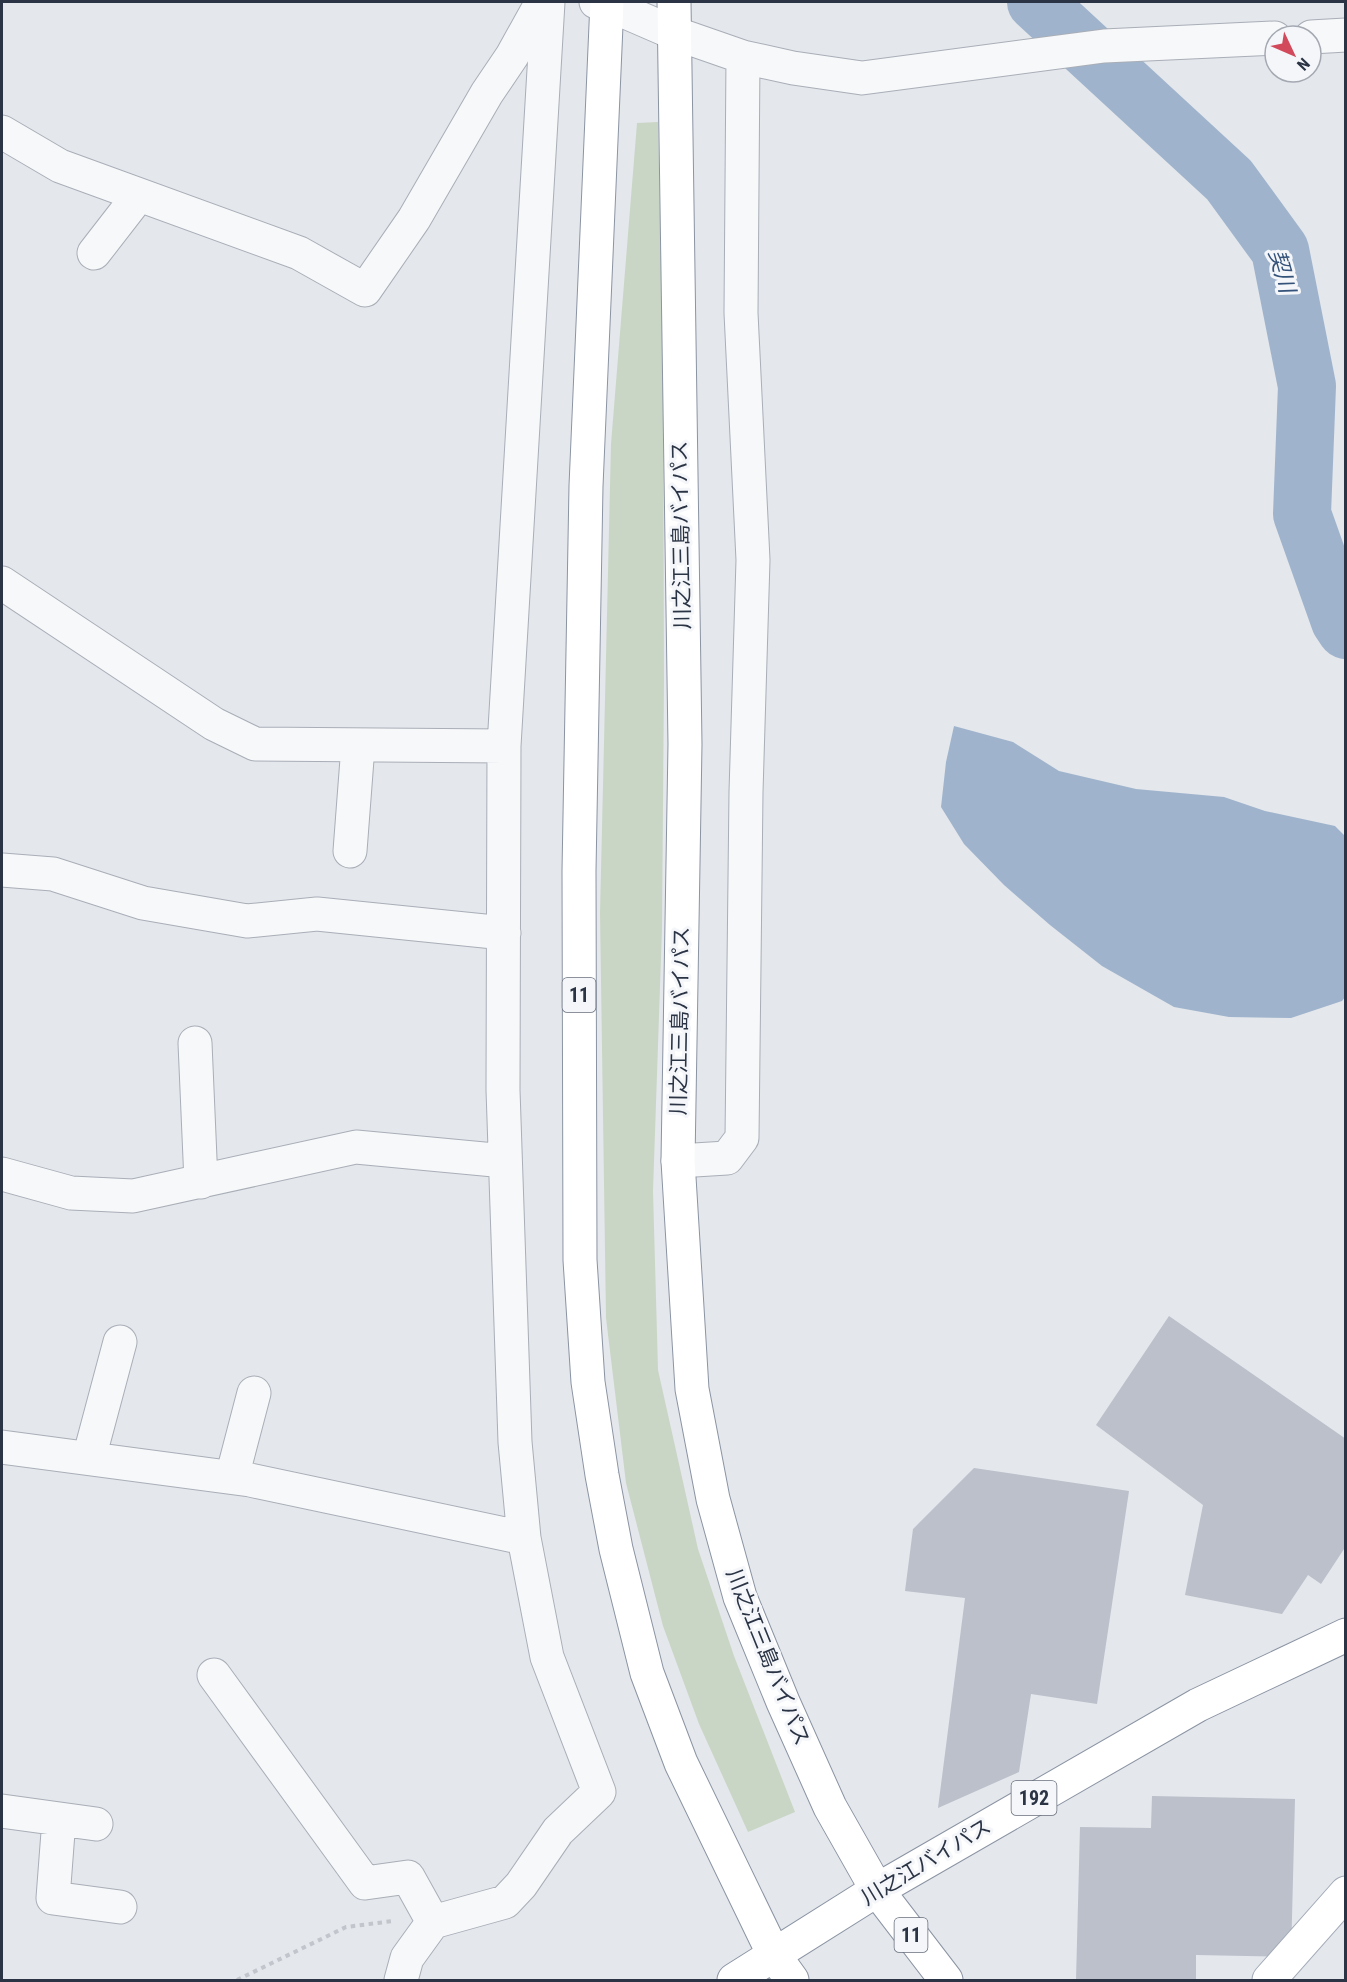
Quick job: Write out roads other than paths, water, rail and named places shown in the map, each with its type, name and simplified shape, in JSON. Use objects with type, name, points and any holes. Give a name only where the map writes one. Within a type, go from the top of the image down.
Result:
[{"type":"main road","name":"11","points":[[604,2],[586,486],[580,847],[580,1260],[588,1382],[616,1550],[647,1672],[681,1763],[783,1968]]},
{"type":"main road","name":"川之江三島バイパス","points":[[674,17],[685,744],[678,1161],[692,1389],[712,1499],[740,1597],[778,1691],[830,1807],[877,1890],[946,1980]]},
{"type":"main road","name":"川之江バイパス","points":[[734,1980],[783,1968],[877,1890],[1198,1705],[1346,1635]]},
{"type":"main road","points":[[1269,1980],[1346,1893]]},
{"type":"street","points":[[2,132],[60,166],[299,253],[365,290],[414,219],[542,2]]},
{"type":"street","points":[[401,1980],[407,1958],[433,1922],[505,1902],[521,1885],[558,1831],[599,1792],[547,1657],[524,1538],[515,1442],[505,1161],[503,1090],[504,746],[548,2]]},
{"type":"street","points":[[604,2],[674,17],[742,57],[793,68],[862,78],[1104,46],[1263,39]]},
{"type":"street","points":[[1323,36],[1346,35]]},
{"type":"street","points":[[678,1161],[727,1158],[742,1138],[746,792],[753,560],[741,313],[742,57]]},
{"type":"street","points":[[94,253],[140,195]]},
{"type":"street","points":[[2,583],[214,724],[255,744],[504,746]]},
{"type":"street","points":[[350,851],[357,746]]},
{"type":"street","points":[[2,870],[53,874],[143,903],[247,921],[317,914],[504,933]]},
{"type":"street","points":[[195,1043],[201,1182]]},
{"type":"street","points":[[2,1174],[71,1193],[134,1196],[356,1147],[505,1161]]},
{"type":"street","points":[[89,1458],[120,1342]]},
{"type":"street","points":[[232,1477],[254,1393]]},
{"type":"street","points":[[2,1447],[232,1477],[524,1538]]},
{"type":"street","points":[[214,1675],[364,1882],[408,1877],[433,1922]]},
{"type":"street","points":[[2,1811],[96,1824]]},
{"type":"street","points":[[59,1819],[52,1898],[120,1907]]},
{"type":"water","points":[[954,726],[1013,742],[1059,771],[1136,789],[1224,797],[1265,811],[1335,826],[1346,837],[1346,996],[1342,1001],[1291,1018],[1229,1017],[1174,1007],[1102,966],[1004,885],[964,844],[941,807],[946,762]]},
{"type":"waterway","name":"契川","points":[[1036,2],[1229,180],[1280,250],[1307,386],[1302,514],[1340,621],[1346,630]]}]
